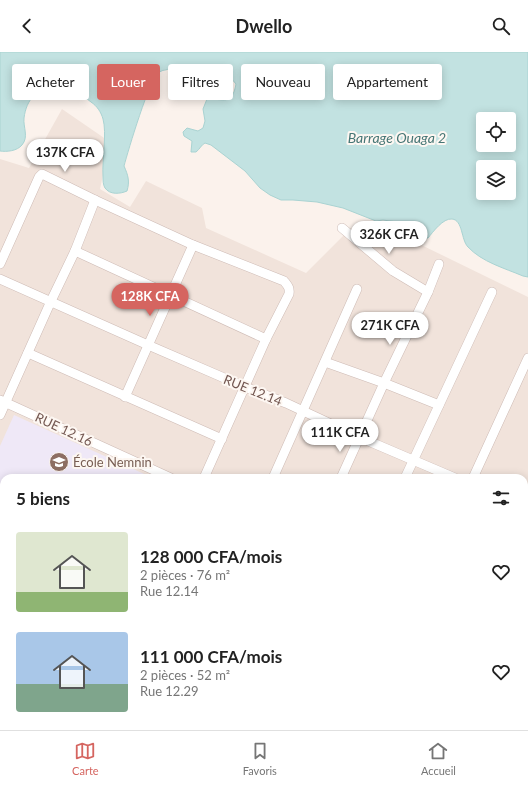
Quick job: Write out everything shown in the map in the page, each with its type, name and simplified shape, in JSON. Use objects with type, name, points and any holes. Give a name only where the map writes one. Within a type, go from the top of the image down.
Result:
[{"type":"street","points":[[0,264],[38,177],[42,174],[193,245],[284,281],[288,285],[290,290],[289,294],[266,339],[206,474]]},
{"type":"street","points":[[0,415],[3,401],[28,354],[75,251],[95,200]]},
{"type":"street","points":[[342,228],[393,271],[428,292]]},
{"type":"street","points":[[125,396],[193,245]]},
{"type":"street","points":[[75,251],[266,339]]},
{"type":"street","points":[[343,474],[384,383],[428,292],[439,264]]},
{"type":"street","name":"RUE 12.14","points":[[0,279],[245,388],[266,395],[446,474]]},
{"type":"street","points":[[275,474],[357,289]]},
{"type":"street","points":[[407,474],[492,292]]},
{"type":"street","points":[[28,354],[222,439]]},
{"type":"street","points":[[475,474],[528,358]]},
{"type":"street","points":[[325,362],[439,405]]},
{"type":"street","name":"RUE 12.16","points":[[3,401],[162,474]]},
{"type":"shaded area","points":[[62,109],[110,142],[100,189],[130,207],[146,181],[202,208],[206,228],[306,273],[351,228],[407,238],[528,297],[528,474],[0,474],[0,159],[29,168]]},
{"type":"shaded area","name":"École Nemnin","points":[[14,415],[144,474],[0,474],[0,446]]},
{"type":"water","name":"Barrage Ouaga 2","points":[[0,52],[528,52],[528,277],[480,257],[466,244],[460,226],[456,220],[449,219],[445,221],[438,226],[428,238],[421,238],[411,233],[397,222],[383,220],[376,221],[343,208],[317,202],[281,200],[260,188],[245,171],[211,145],[205,143],[196,152],[191,152],[192,141],[184,136],[183,132],[187,128],[198,131],[203,128],[205,121],[203,109],[207,100],[233,100],[236,84],[233,81],[233,64],[168,64],[168,69],[160,72],[160,64],[97,64],[97,100],[145,100],[124,166],[128,181],[127,191],[112,193],[105,188],[103,181],[105,132],[103,119],[95,105],[88,100],[89,100],[89,64],[12,64],[12,100],[30,100],[27,105],[24,118],[24,142],[15,150],[0,151]]},
{"type":"place","name":"École Nemnin","points":[[59,462]]}]
